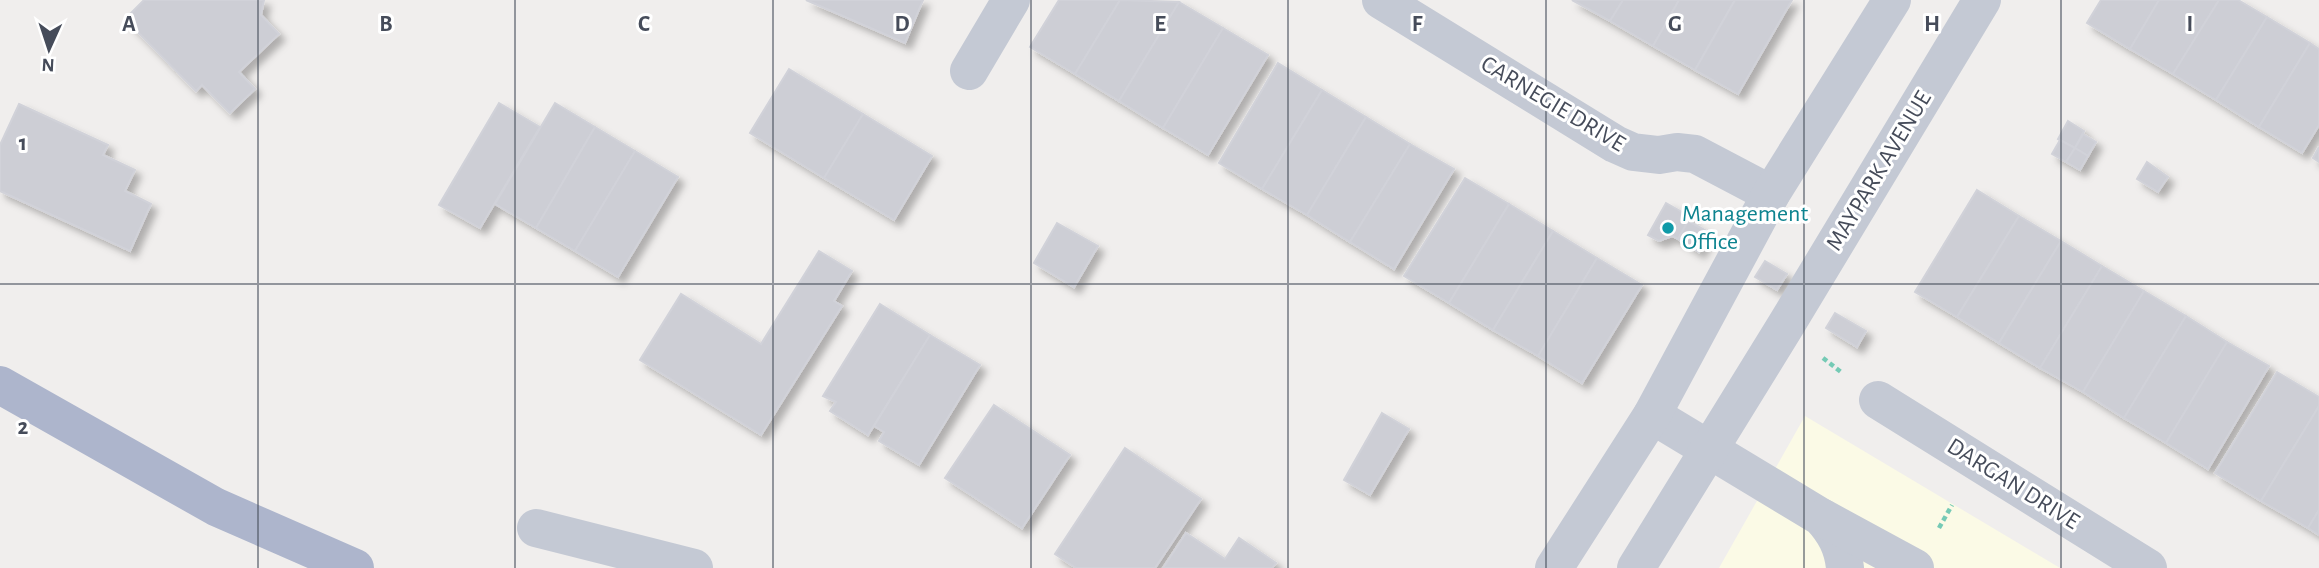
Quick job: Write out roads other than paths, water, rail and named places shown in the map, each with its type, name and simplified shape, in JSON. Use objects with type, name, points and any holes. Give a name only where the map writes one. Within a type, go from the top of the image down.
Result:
[{"type":"main road","points":[[0,385],[216,507],[355,568]]},
{"type":"street","points":[[968,71],[1011,0]]},
{"type":"street","name":"CARNEGIE DRIVE","points":[[1381,0],[1615,144],[1633,152],[1659,155],[1677,152],[1695,154],[1771,194]]},
{"type":"street","points":[[1554,568],[1652,415],[1771,194],[1892,0]]},
{"type":"street","name":"MAYPARK AVENUE","points":[[1636,568],[1982,0]]},
{"type":"street","name":"DARGAN DRIVE","points":[[1878,400],[2148,568]]},
{"type":"street","points":[[1652,415],[1821,517],[1914,568]]},
{"type":"street","points":[[1821,517],[1842,548],[1845,568]]},
{"type":"street","points":[[536,528],[695,568]]},
{"type":"place","name":"Management Office","points":[[1668,228]]}]
